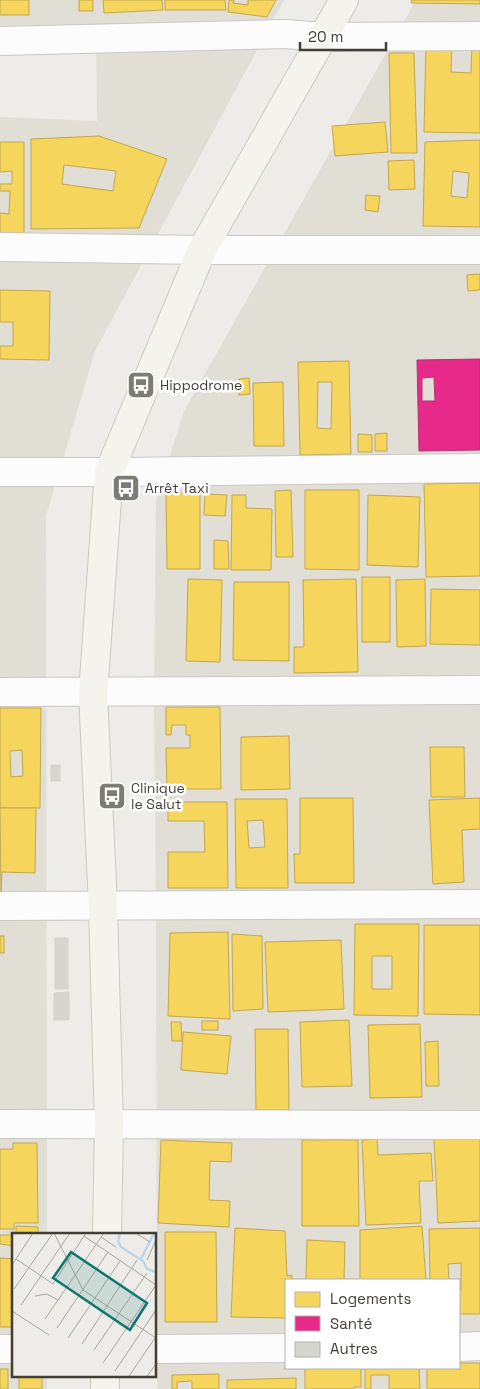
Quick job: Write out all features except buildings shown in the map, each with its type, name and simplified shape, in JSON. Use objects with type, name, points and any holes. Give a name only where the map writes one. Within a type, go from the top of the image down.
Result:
[{"type":"street","points":[[107,1233],[109,1125],[103,906],[93,693],[109,472],[202,250],[344,0]]},
{"type":"street","points":[[0,41],[286,34],[324,36],[480,36]]},
{"type":"street","points":[[0,246],[202,250],[480,250]]},
{"type":"street","points":[[0,472],[480,468]]},
{"type":"street","points":[[0,692],[480,690]]},
{"type":"street","points":[[0,906],[480,904]]},
{"type":"street","points":[[0,1124],[480,1125]]},
{"type":"street","points":[[460,1347],[480,1346]]},
{"type":"street","points":[[156,1349],[285,1348]]},
{"type":"street","points":[[105,1376],[105,1389]]},
{"type":"shaded area","points":[[0,0],[284,0],[95,351],[46,516],[47,1233],[12,1233],[12,1376],[47,1376],[47,1389],[0,1389],[0,117],[97,121],[96,24],[0,26]]},
{"type":"shaded area","points":[[416,0],[480,0],[480,1389],[157,1389],[154,705],[156,500],[184,411]]},
{"type":"place","name":"Hippodrome","points":[[141,385]]},
{"type":"place","name":"Arrêt Taxi","points":[[126,488]]},
{"type":"place","name":"Clinique le Salut","points":[[112,796]]}]
